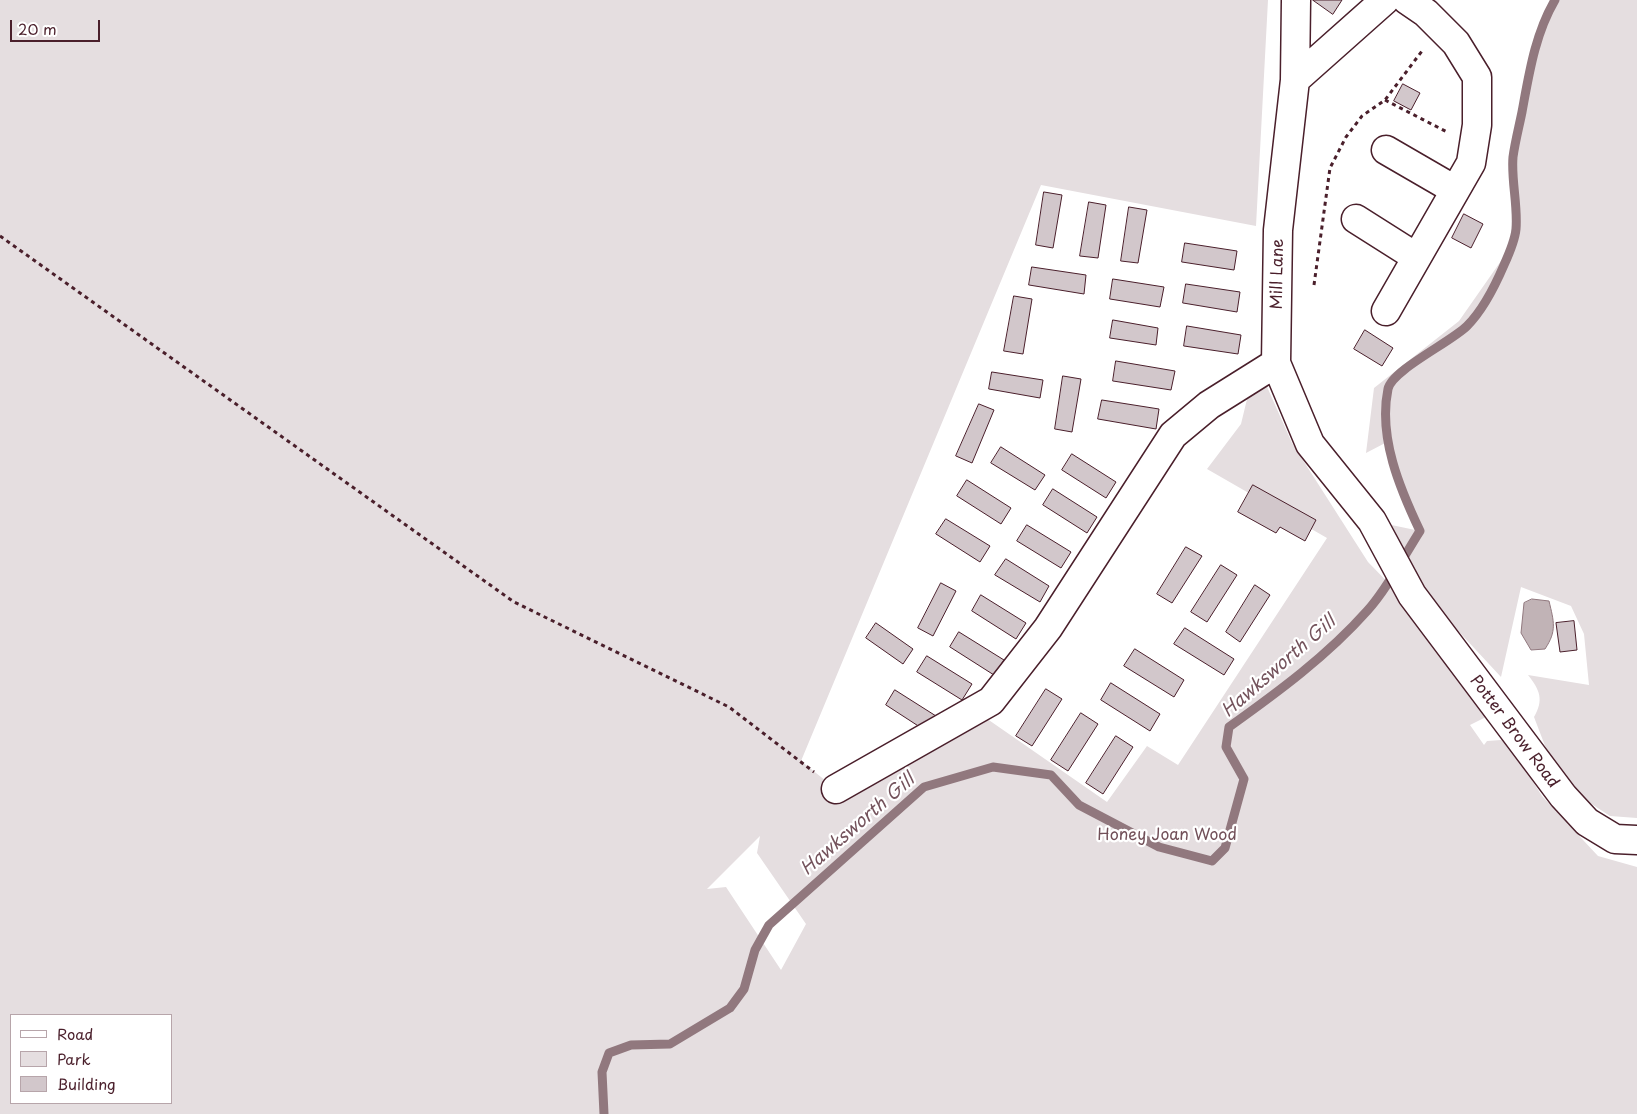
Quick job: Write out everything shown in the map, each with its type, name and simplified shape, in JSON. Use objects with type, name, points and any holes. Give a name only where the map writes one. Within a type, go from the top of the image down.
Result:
[{"type":"street","name":"Mill Lane","points":[[1296,0],[1295,80],[1278,230],[1276,363],[1310,444],[1372,521]]},
{"type":"street","points":[[1295,80],[1384,0]]},
{"type":"street","points":[[1386,311],[1471,163],[1477,125],[1477,77],[1456,43],[1426,13],[1407,0]]},
{"type":"street","points":[[1386,150],[1455,190]]},
{"type":"street","points":[[1356,219],[1416,258]]},
{"type":"street","points":[[836,789],[991,701],[1048,628],[1173,435],[1209,405],[1276,363]]},
{"type":"street","name":"Potter Brow Road","points":[[1372,521],[1412,595],[1562,796],[1587,822],[1615,839],[1637,840]]},
{"type":"path","points":[[1385,100],[1474,146]]},
{"type":"path","points":[[0,236],[514,602],[729,707],[836,789]]},
{"type":"green space","name":"Honey Joan Wood","points":[[0,0],[1268,0],[1256,226],[1041,185],[801,761],[836,789],[983,716],[1107,802],[1147,746],[1178,765],[1327,538],[1207,469],[1241,424],[1256,362],[1292,443],[1368,562],[1406,601],[1486,717],[1470,725],[1484,745],[1487,741],[1501,740],[1508,743],[1542,796],[1598,856],[1637,867],[1637,1114],[0,1114]],"holes":[[[760,836],[757,853],[806,924],[781,970],[726,887],[707,889]]]},
{"type":"green space","points":[[1555,0],[1637,0],[1637,818],[1610,816],[1584,799],[1552,764],[1534,717],[1540,700],[1538,690],[1528,675],[1589,685],[1584,634],[1571,606],[1521,587],[1501,677],[1412,581],[1382,523],[1420,531],[1403,494],[1389,441],[1366,453],[1374,388],[1459,321],[1510,248],[1516,230],[1513,157],[1533,58],[1547,15]]},
{"type":"shaded area","points":[[1532,599],[1549,601],[1553,631],[1545,649],[1531,650],[1521,633],[1524,603]]},
{"type":"building","points":[[1313,0],[1342,0],[1333,14]]},
{"type":"building","points":[[1403,84],[1420,93],[1411,110],[1394,101]]},
{"type":"building","points":[[1044,192],[1062,195],[1053,248],[1036,245]]},
{"type":"building","points":[[1089,202],[1106,205],[1098,258],[1080,256]]},
{"type":"building","points":[[1129,207],[1147,210],[1138,263],[1121,261]]},
{"type":"building","points":[[1464,214],[1483,224],[1471,248],[1452,238]]},
{"type":"building","points":[[1185,243],[1237,251],[1234,270],[1182,262]]},
{"type":"building","points":[[1032,267],[1086,275],[1084,294],[1029,285]]},
{"type":"building","points":[[1113,279],[1164,287],[1160,307],[1110,299]]},
{"type":"building","points":[[1186,284],[1240,292],[1237,312],[1183,303]]},
{"type":"building","points":[[1014,296],[1032,299],[1023,354],[1004,351]]},
{"type":"building","points":[[1113,320],[1158,328],[1156,345],[1110,338]]},
{"type":"building","points":[[1187,326],[1241,335],[1238,354],[1184,346]]},
{"type":"building","points":[[1365,330],[1393,348],[1382,366],[1354,349]]},
{"type":"building","points":[[1116,361],[1175,371],[1171,390],[1113,381]]},
{"type":"building","points":[[992,372],[1043,380],[1040,398],[989,389]]},
{"type":"building","points":[[1063,376],[1081,379],[1072,432],[1055,429]]},
{"type":"building","points":[[1102,400],[1159,409],[1156,429],[1098,419]]},
{"type":"building","points":[[979,404],[994,410],[972,463],[956,456]]},
{"type":"building","points":[[1001,447],[1045,475],[1035,490],[991,463]]},
{"type":"building","points":[[1072,454],[1116,482],[1106,498],[1062,470]]},
{"type":"building","points":[[967,480],[1011,508],[1001,524],[957,496]]},
{"type":"building","points":[[1253,485],[1316,520],[1305,541],[1280,527],[1276,533],[1238,512]]},
{"type":"building","points":[[1053,489],[1097,517],[1087,533],[1043,505]]},
{"type":"building","points":[[946,519],[990,546],[980,562],[936,534]]},
{"type":"building","points":[[1027,525],[1071,552],[1061,568],[1017,541]]},
{"type":"building","points":[[1186,547],[1202,556],[1172,603],[1157,594]]},
{"type":"building","points":[[1006,559],[1049,586],[1040,602],[995,575]]},
{"type":"building","points":[[1221,565],[1237,575],[1207,622],[1191,612]]},
{"type":"building","points":[[941,583],[956,591],[933,636],[918,628]]},
{"type":"building","points":[[1255,585],[1270,595],[1240,642],[1226,632]]},
{"type":"building","points":[[981,595],[1026,623],[1016,639],[972,611]]},
{"type":"building","points":[[1574,621],[1577,650],[1560,652],[1556,623]]},
{"type":"building","points":[[876,623],[913,649],[903,664],[866,638]]},
{"type":"building","points":[[1185,628],[1234,659],[1224,675],[1174,644]]},
{"type":"building","points":[[959,632],[1004,660],[994,675],[950,647]]},
{"type":"building","points":[[1135,649],[1184,680],[1174,697],[1124,666]]},
{"type":"building","points":[[927,656],[972,684],[962,700],[917,672]]},
{"type":"building","points":[[1111,683],[1160,714],[1150,731],[1101,700]]},
{"type":"building","points":[[1046,689],[1062,699],[1032,746],[1016,736]]},
{"type":"building","points":[[895,690],[936,716],[926,731],[886,705]]},
{"type":"building","points":[[1081,713],[1098,724],[1068,771],[1051,760]]},
{"type":"building","points":[[1116,736],[1133,747],[1103,794],[1086,783]]},
{"type":"waterway","name":"Hawksworth Gill","points":[[604,1114],[602,1072],[609,1053],[631,1045],[670,1044],[730,1008],[744,989],[755,950],[769,925],[924,787],[993,767],[1051,775],[1079,805],[1159,847],[1212,861],[1225,848],[1244,779],[1226,747],[1229,727],[1301,673],[1352,627],[1381,593],[1420,531],[1398,480],[1388,444],[1386,426],[1388,389],[1392,381],[1400,373],[1467,326],[1489,297],[1508,256],[1516,229],[1513,175],[1515,146],[1530,69],[1542,27],[1555,0]]}]
